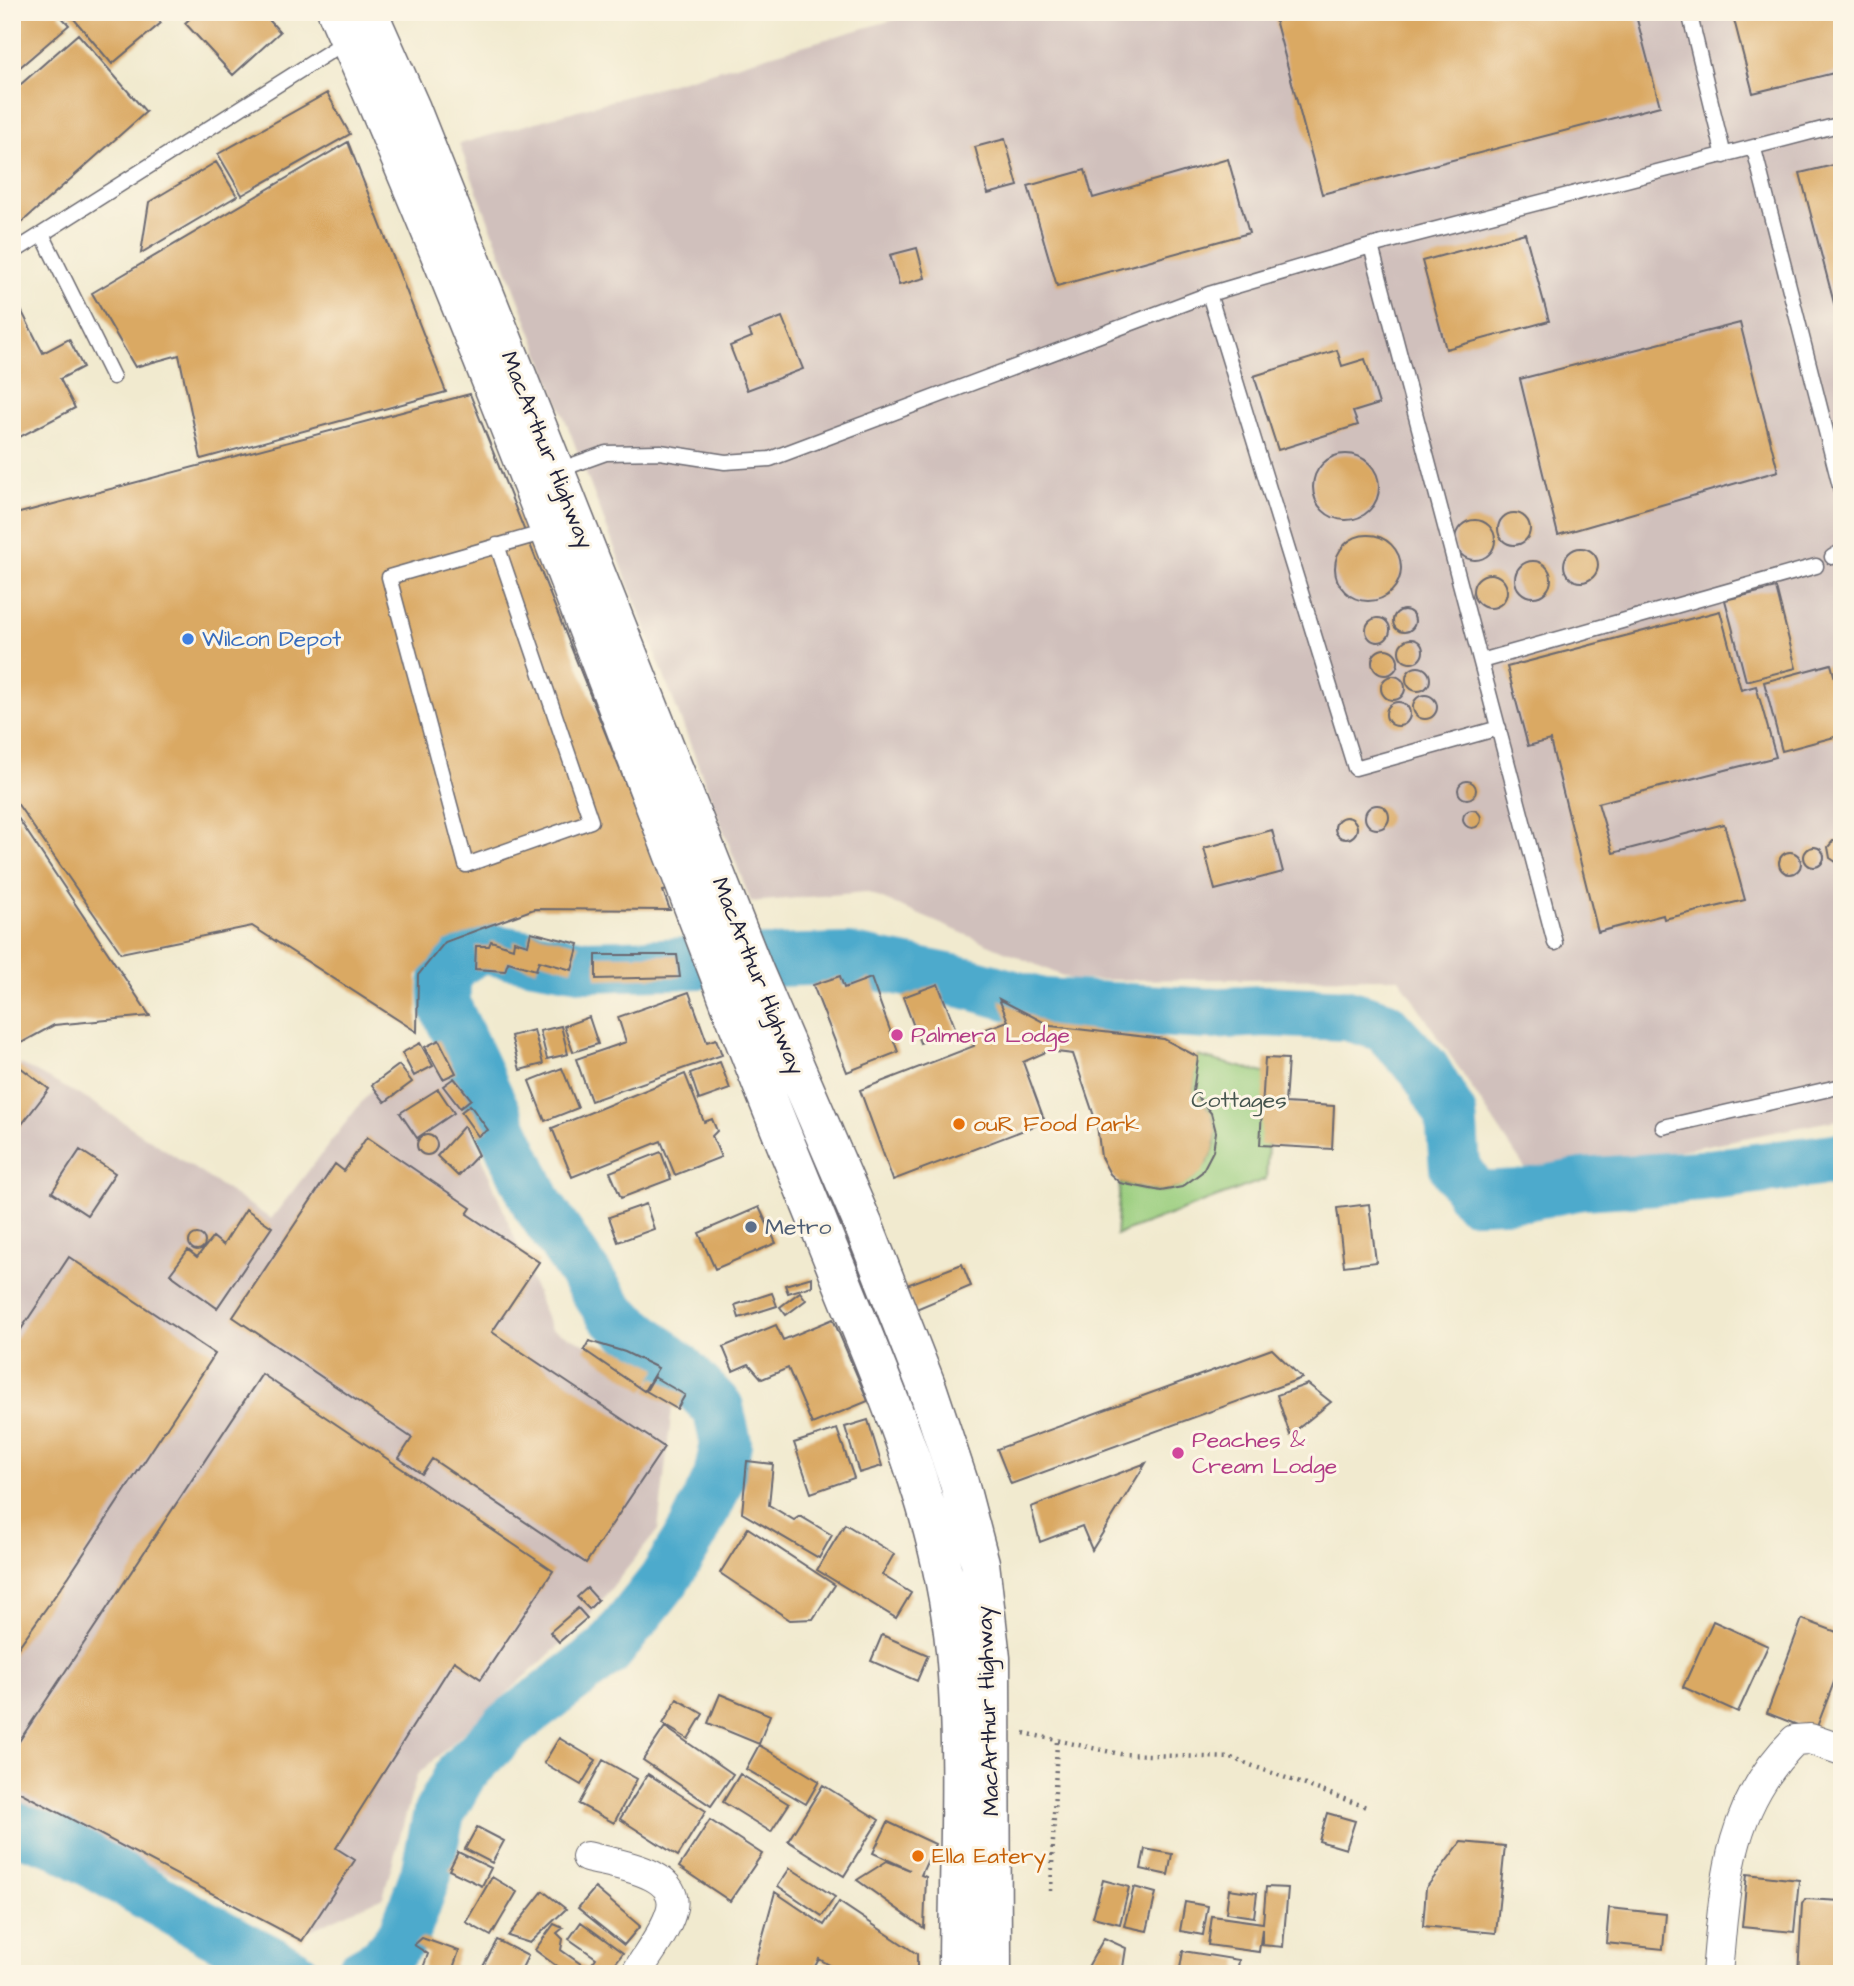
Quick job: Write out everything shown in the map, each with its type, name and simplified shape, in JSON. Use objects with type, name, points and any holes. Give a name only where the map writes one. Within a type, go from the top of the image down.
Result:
[{"type":"highway","name":"MacArthur Highway","points":[[357,23],[394,140],[563,526],[738,977],[843,1229],[928,1390],[960,1483],[980,1563],[991,1658],[992,1974]]},
{"type":"highway","name":"MacArthur Highway","points":[[843,1229],[883,1379],[925,1499],[955,1649],[961,1848],[958,1974]]},
{"type":"street","points":[[1717,1974],[1731,1846],[1757,1787],[1795,1740],[1810,1739],[1842,1750]]},
{"type":"street","points":[[587,1857],[647,1873],[662,1881],[673,1897],[671,1913],[636,1974]]},
{"type":"lane","points":[[1689,12],[1724,156]]},
{"type":"lane","points":[[12,253],[357,23]]},
{"type":"lane","points":[[542,475],[606,453],[660,452],[724,462],[770,459],[1209,294],[1371,246],[1754,149],[1842,124]]},
{"type":"lane","points":[[1754,149],[1842,494]]},
{"type":"lane","points":[[42,234],[113,377]]},
{"type":"lane","points":[[1371,246],[1555,943]]},
{"type":"lane","points":[[1209,294],[1355,768],[1499,728]]},
{"type":"lane","points":[[497,545],[591,821],[466,865],[389,578],[497,545],[563,526]]},
{"type":"lane","points":[[1481,660],[1816,566]]},
{"type":"lane","points":[[1663,1127],[1842,1086]]},
{"type":"path","points":[[993,1726],[1120,1754],[1231,1758],[1369,1808]]},
{"type":"path","points":[[1051,1891],[1057,1740]]},
{"type":"shaded area","points":[[921,12],[1842,12],[1842,1119],[1532,1179],[1399,978],[1072,980],[866,892],[751,902],[459,144]]},
{"type":"shaded area","points":[[442,1057],[551,1329],[675,1382],[658,1530],[581,1626],[417,1775],[383,1897],[310,1930],[12,1811],[12,1074],[21,1064],[94,1103],[271,1219],[375,1085]]},
{"type":"green space","name":"Cottages","points":[[1197,1056],[1272,1075],[1266,1179],[1116,1235],[1120,1183],[1152,1191],[1176,1188],[1198,1174],[1213,1151],[1215,1125],[1208,1109],[1193,1091]]},
{"type":"building","points":[[12,12],[57,12],[69,25],[12,74]]},
{"type":"building","points":[[68,12],[153,12],[161,23],[112,64]]},
{"type":"building","points":[[197,12],[262,12],[280,32],[233,75],[185,23]]},
{"type":"building","points":[[1273,12],[1635,12],[1660,106],[1322,194]]},
{"type":"building","points":[[1732,12],[1842,12],[1842,71],[1753,93]]},
{"type":"building","points":[[78,34],[146,112],[12,231],[12,92]]},
{"type":"building","points":[[327,93],[350,134],[242,195],[218,154]]},
{"type":"building","points":[[1005,139],[1018,186],[988,194],[975,147]]},
{"type":"building","points":[[348,142],[446,392],[201,459],[179,355],[135,367],[92,293]]},
{"type":"building","points":[[1228,159],[1249,233],[1057,286],[1028,186],[1085,170],[1093,198]]},
{"type":"building","points":[[216,162],[237,196],[141,253],[149,202]]},
{"type":"building","points":[[1842,163],[1842,330],[1841,330],[1800,173]]},
{"type":"building","points":[[1525,233],[1549,321],[1446,349],[1422,261]]},
{"type":"building","points":[[917,248],[925,278],[899,285],[890,255]]},
{"type":"building","points":[[18,304],[43,353],[69,339],[83,367],[60,379],[75,408],[16,439],[12,431],[12,307]]},
{"type":"building","points":[[782,317],[803,369],[747,390],[730,346],[752,337],[749,330]]},
{"type":"building","points":[[1740,323],[1778,471],[1558,535],[1520,379]]},
{"type":"building","points":[[1337,350],[1342,366],[1365,359],[1379,404],[1353,412],[1358,425],[1278,450],[1254,376]]},
{"type":"building","points":[[470,394],[668,890],[663,891],[670,910],[534,909],[445,942],[418,975],[417,1032],[252,926],[121,953],[12,796],[12,515]]},
{"type":"building","points":[[1346,454],[1359,456],[1369,464],[1377,474],[1377,500],[1369,510],[1359,518],[1346,520],[1333,518],[1323,510],[1315,500],[1313,487],[1315,474],[1323,464],[1333,456]]},
{"type":"building","points":[[1514,513],[1525,518],[1530,529],[1525,540],[1514,545],[1503,540],[1498,529],[1503,518]]},
{"type":"building","points":[[1475,520],[1483,521],[1489,526],[1494,532],[1494,548],[1489,554],[1483,559],[1475,560],[1467,559],[1461,554],[1456,548],[1455,540],[1456,532],[1461,526],[1467,521]]},
{"type":"building","points":[[1368,535],[1381,538],[1391,545],[1398,555],[1401,568],[1398,581],[1391,591],[1381,598],[1368,601],[1355,598],[1345,591],[1338,581],[1335,568],[1338,555],[1345,545],[1355,538]]},
{"type":"building","points":[[1581,548],[1593,553],[1598,565],[1593,577],[1581,582],[1569,577],[1564,565],[1569,553]]},
{"type":"building","points":[[1533,561],[1546,566],[1551,579],[1546,592],[1533,597],[1520,592],[1515,579],[1520,566]]},
{"type":"building","points":[[1490,574],[1502,579],[1507,591],[1502,603],[1490,608],[1478,603],[1473,591],[1478,579]]},
{"type":"building","points":[[1776,588],[1796,668],[1746,681],[1725,600]]},
{"type":"building","points":[[1404,610],[1412,613],[1415,621],[1412,629],[1404,632],[1396,629],[1393,621],[1396,613]]},
{"type":"building","points":[[1720,611],[1741,690],[1756,686],[1776,757],[1598,803],[1613,853],[1724,824],[1745,900],[1664,919],[1663,915],[1598,932],[1550,740],[1528,746],[1507,667]]},
{"type":"building","points":[[1378,618],[1389,625],[1390,630],[1383,641],[1378,642],[1367,635],[1366,630],[1373,619]]},
{"type":"building","points":[[1411,639],[1422,646],[1423,651],[1416,662],[1411,663],[1400,656],[1399,651],[1406,640]]},
{"type":"building","points":[[1385,649],[1394,653],[1398,662],[1394,671],[1385,675],[1376,671],[1372,662],[1376,653]]},
{"type":"building","points":[[1831,664],[1842,705],[1842,735],[1782,751],[1764,682]]},
{"type":"building","points":[[1418,667],[1427,670],[1430,679],[1427,688],[1418,691],[1409,688],[1406,679],[1409,670]]},
{"type":"building","points":[[1393,676],[1404,683],[1405,688],[1398,699],[1393,700],[1382,693],[1381,688],[1388,677]]},
{"type":"building","points":[[1425,695],[1433,699],[1437,707],[1433,715],[1425,719],[1417,715],[1413,707],[1417,699]]},
{"type":"building","points":[[1398,702],[1407,705],[1410,714],[1407,723],[1398,726],[1389,723],[1386,714],[1389,705]]},
{"type":"building","points":[[1467,781],[1473,784],[1476,790],[1473,796],[1467,799],[1461,796],[1458,790],[1461,784]]},
{"type":"building","points":[[1377,805],[1388,812],[1389,817],[1382,828],[1377,829],[1366,822],[1365,817],[1372,806]]},
{"type":"building","points":[[12,809],[150,1016],[54,1025],[12,1048]]},
{"type":"building","points":[[1472,810],[1478,813],[1481,819],[1478,825],[1472,828],[1466,825],[1463,819],[1466,813]]},
{"type":"building","points":[[1346,817],[1354,820],[1357,828],[1354,836],[1346,839],[1338,836],[1335,828],[1338,820]]},
{"type":"building","points":[[1272,830],[1283,872],[1215,890],[1204,848]]},
{"type":"building","points":[[1842,840],[1842,861],[1836,862],[1830,858],[1828,847],[1833,841]]},
{"type":"building","points":[[1810,847],[1818,847],[1824,857],[1818,867],[1810,867],[1804,861],[1804,853]]},
{"type":"building","points":[[1790,852],[1798,855],[1801,863],[1798,871],[1790,874],[1782,871],[1779,863],[1782,855]]},
{"type":"building","points":[[531,932],[579,944],[572,970],[539,961],[536,970],[508,962],[505,971],[475,969],[476,946],[489,946],[491,941],[513,948],[514,941],[528,945]]},
{"type":"building","points":[[596,955],[677,955],[680,977],[596,979]]},
{"type":"building","points":[[840,976],[844,988],[871,978],[898,1052],[847,1072],[813,985]]},
{"type":"building","points":[[938,984],[956,1030],[920,1043],[903,997]]},
{"type":"building","points":[[689,992],[707,1042],[716,1039],[722,1055],[591,1101],[576,1059],[626,1042],[618,1017]]},
{"type":"building","points":[[999,999],[1051,1026],[1164,1039],[1198,1057],[1193,1091],[1211,1113],[1216,1132],[1213,1151],[1202,1172],[1182,1187],[1161,1191],[1120,1183],[1110,1174],[1101,1157],[1097,1125],[1073,1054],[1048,1051],[1023,1062],[1045,1122],[893,1180],[860,1090],[974,1046],[970,1035],[1008,1021]]},
{"type":"building","points":[[589,1017],[598,1044],[573,1052],[564,1026]]},
{"type":"building","points":[[561,1026],[568,1054],[547,1059],[540,1031]]},
{"type":"building","points":[[534,1030],[543,1064],[520,1070],[511,1036]]},
{"type":"building","points":[[439,1040],[456,1073],[443,1079],[425,1047]]},
{"type":"building","points":[[420,1043],[433,1066],[414,1076],[402,1053]]},
{"type":"building","points":[[1265,1058],[1288,1059],[1285,1103],[1334,1106],[1332,1149],[1260,1145]]},
{"type":"building","points":[[12,1061],[49,1089],[12,1137]]},
{"type":"building","points":[[720,1062],[730,1089],[699,1100],[690,1073]]},
{"type":"building","points":[[399,1065],[412,1082],[385,1102],[372,1085]]},
{"type":"building","points":[[562,1068],[578,1108],[545,1121],[529,1081]]},
{"type":"building","points":[[685,1074],[704,1122],[712,1119],[717,1131],[712,1136],[721,1157],[675,1175],[661,1141],[572,1177],[552,1128]]},
{"type":"building","points":[[454,1078],[471,1099],[460,1108],[443,1086]]},
{"type":"building","points":[[438,1089],[454,1113],[417,1138],[400,1113]]},
{"type":"building","points":[[470,1105],[488,1130],[478,1136],[461,1112]]},
{"type":"building","points":[[464,1126],[478,1155],[458,1176],[437,1156]]},
{"type":"building","points":[[427,1135],[434,1138],[437,1145],[434,1152],[427,1155],[420,1152],[417,1145],[420,1138]]},
{"type":"building","points":[[367,1137],[471,1208],[467,1214],[539,1262],[492,1332],[664,1447],[586,1563],[432,1459],[422,1474],[399,1458],[412,1438],[233,1317],[335,1164],[344,1171]]},
{"type":"building","points":[[80,1150],[115,1173],[87,1215],[52,1192]]},
{"type":"building","points":[[661,1152],[671,1179],[621,1198],[610,1172]]},
{"type":"building","points":[[646,1204],[654,1229],[618,1242],[609,1217]]},
{"type":"building","points":[[1369,1204],[1376,1262],[1344,1266],[1337,1208]]},
{"type":"building","points":[[759,1207],[776,1243],[715,1269],[699,1233]]},
{"type":"building","points":[[246,1209],[272,1227],[217,1308],[170,1274],[188,1250],[197,1257],[213,1237],[223,1245]]},
{"type":"building","points":[[197,1234],[205,1242],[197,1250],[189,1242]]},
{"type":"building","points":[[69,1257],[215,1354],[69,1576],[12,1656],[12,1343]]},
{"type":"building","points":[[962,1264],[971,1286],[914,1310],[904,1286]]},
{"type":"building","points":[[812,1277],[812,1286],[788,1293],[785,1285]]},
{"type":"building","points":[[800,1292],[806,1300],[786,1315],[780,1307]]},
{"type":"building","points":[[772,1293],[777,1306],[739,1318],[735,1305]]},
{"type":"building","points":[[833,1319],[868,1401],[812,1424],[788,1368],[762,1379],[749,1364],[733,1371],[723,1347],[776,1325],[783,1340]]},
{"type":"building","points":[[589,1341],[625,1352],[658,1368],[644,1391],[584,1350]]},
{"type":"building","points":[[1272,1349],[1302,1378],[1011,1484],[997,1449]]},
{"type":"building","points":[[262,1374],[553,1571],[481,1679],[454,1661],[336,1848],[355,1860],[302,1941],[12,1788],[12,1752]]},
{"type":"building","points":[[654,1377],[685,1395],[677,1409],[646,1391]]},
{"type":"building","points":[[1308,1384],[1331,1402],[1290,1435],[1277,1395]]},
{"type":"building","points":[[868,1420],[882,1466],[859,1473],[845,1427]]},
{"type":"building","points":[[837,1429],[854,1478],[811,1493],[794,1443]]},
{"type":"building","points":[[747,1461],[773,1464],[769,1505],[794,1520],[800,1516],[832,1535],[819,1558],[742,1513]]},
{"type":"building","points":[[1146,1463],[1092,1550],[1082,1526],[1040,1542],[1031,1507]]},
{"type":"building","points":[[845,1524],[894,1554],[882,1575],[911,1593],[896,1618],[817,1570]]},
{"type":"building","points":[[748,1528],[835,1585],[813,1619],[790,1620],[720,1573]]},
{"type":"building","points":[[587,1588],[598,1600],[589,1609],[577,1597]]},
{"type":"building","points":[[578,1608],[587,1618],[559,1642],[550,1632]]},
{"type":"building","points":[[1802,1619],[1842,1634],[1842,1661],[1815,1732],[1767,1713]]},
{"type":"building","points":[[1713,1621],[1768,1646],[1738,1712],[1683,1687]]},
{"type":"building","points":[[882,1635],[928,1655],[917,1681],[871,1661]]},
{"type":"building","points":[[720,1694],[770,1715],[759,1744],[708,1723]]},
{"type":"building","points":[[677,1699],[703,1714],[688,1739],[663,1724]]},
{"type":"building","points":[[665,1727],[733,1774],[711,1806],[643,1760]]},
{"type":"building","points":[[559,1738],[596,1760],[581,1785],[544,1763]]},
{"type":"building","points":[[759,1745],[819,1781],[806,1804],[746,1769]]},
{"type":"building","points":[[603,1760],[637,1779],[614,1823],[579,1804]]},
{"type":"building","points":[[648,1774],[706,1811],[678,1856],[620,1819]]},
{"type":"building","points":[[740,1774],[789,1804],[771,1832],[723,1802]]},
{"type":"building","points":[[823,1785],[879,1820],[844,1876],[788,1841]]},
{"type":"building","points":[[1327,1813],[1355,1821],[1346,1849],[1319,1841]]},
{"type":"building","points":[[710,1820],[762,1854],[730,1901],[679,1867]]},
{"type":"building","points":[[888,1822],[935,1844],[921,1875],[926,1877],[924,1928],[857,1880],[887,1861],[910,1870],[873,1853]]},
{"type":"building","points":[[477,1827],[504,1841],[492,1863],[465,1849]]},
{"type":"building","points":[[1461,1842],[1505,1846],[1496,1933],[1423,1926],[1426,1888]]},
{"type":"building","points":[[1145,1849],[1172,1854],[1168,1875],[1141,1869]]},
{"type":"building","points":[[458,1852],[491,1868],[482,1886],[449,1870]]},
{"type":"building","points":[[790,1868],[835,1897],[822,1916],[778,1886]]},
{"type":"building","points":[[1747,1874],[1799,1880],[1794,1932],[1742,1927]]},
{"type":"building","points":[[492,1877],[517,1892],[491,1936],[466,1922]]},
{"type":"building","points":[[1103,1880],[1129,1887],[1120,1924],[1093,1917]]},
{"type":"building","points":[[1134,1887],[1156,1893],[1147,1931],[1124,1926]]},
{"type":"building","points":[[1266,1887],[1288,1888],[1283,1947],[1262,1945],[1262,1929],[1259,1952],[1208,1945],[1212,1916],[1263,1923]]},
{"type":"building","points":[[595,1888],[640,1926],[624,1945],[578,1908]]},
{"type":"building","points":[[1229,1889],[1257,1893],[1254,1917],[1226,1913]]},
{"type":"building","points":[[543,1891],[566,1909],[530,1943],[508,1936]]},
{"type":"building","points":[[775,1892],[824,1925],[839,1902],[917,1954],[917,1974],[845,1974],[819,1959],[811,1974],[765,1974],[754,1968]]},
{"type":"building","points":[[1805,1899],[1842,1901],[1842,1974],[1798,1974],[1802,1904]]},
{"type":"building","points":[[1185,1902],[1208,1906],[1203,1935],[1180,1931]]},
{"type":"building","points":[[1609,1908],[1666,1914],[1663,1949],[1606,1943]]},
{"type":"building","points":[[581,1922],[623,1953],[607,1974],[567,1974],[535,1950],[554,1924],[563,1928],[557,1933],[563,1939],[561,1950],[588,1969],[596,1958],[569,1939]]},
{"type":"building","points":[[422,1938],[459,1951],[451,1974],[423,1968],[428,1954],[414,1945]]},
{"type":"building","points":[[1104,1938],[1126,1948],[1122,1974],[1084,1974]]},
{"type":"building","points":[[497,1940],[528,1956],[519,1974],[479,1974]]},
{"type":"building","points":[[1183,1951],[1239,1960],[1237,1974],[1179,1974]]},
{"type":"waterway","points":[[360,1974],[383,1961],[405,1932],[426,1874],[439,1813],[462,1772],[508,1726],[608,1651],[664,1580],[693,1532],[719,1478],[726,1443],[718,1408],[676,1365],[612,1314],[538,1205],[446,1008],[446,977],[455,964],[471,953],[482,948],[586,966],[847,959],[967,983],[1042,1004],[1209,1014],[1264,1011],[1347,1015],[1384,1026],[1424,1069],[1451,1115],[1455,1167],[1475,1197],[1525,1195],[1582,1184],[1701,1176],[1842,1158]]},
{"type":"waterway","points":[[12,1827],[59,1843],[199,1924],[294,1974]]},
{"type":"place","name":"Wilcon Depot","points":[[188,639]]},
{"type":"place","name":"Palmera Lodge","points":[[897,1035]]},
{"type":"place","name":"ouR Food Park","points":[[959,1124]]},
{"type":"place","name":"Metro","points":[[751,1227]]},
{"type":"place","name":"Peaches & Cream Lodge","points":[[1178,1453]]},
{"type":"place","name":"Ella Eatery","points":[[918,1856]]}]
